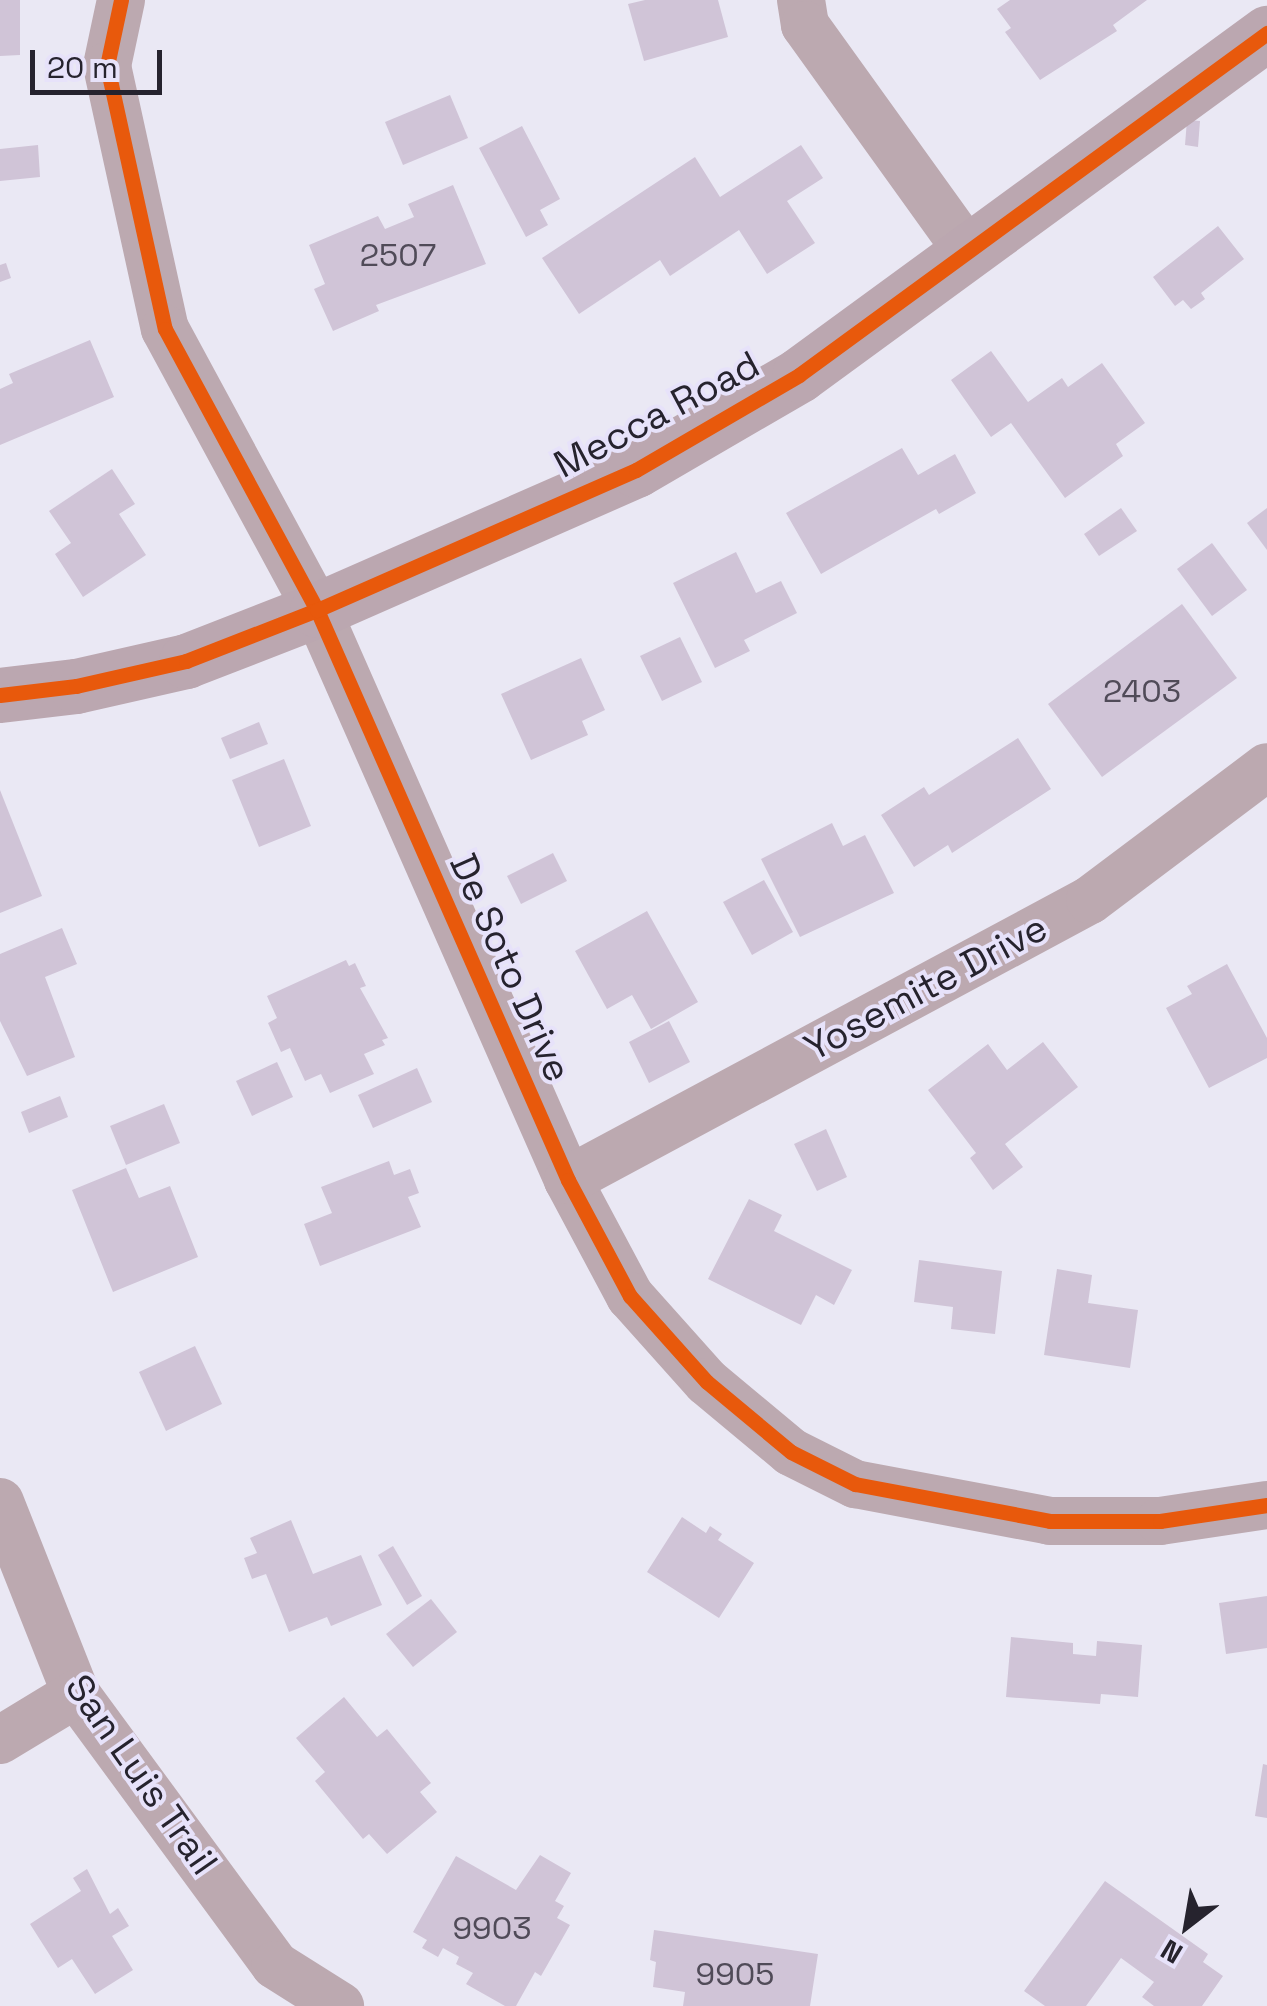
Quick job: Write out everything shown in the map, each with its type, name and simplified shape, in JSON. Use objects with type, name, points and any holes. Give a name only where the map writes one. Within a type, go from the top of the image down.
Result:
[{"type":"street","name":"De Soto Drive","points":[[121,0],[107,66],[166,328],[317,610],[568,1180],[630,1296],[706,1382],[791,1452],[854,1484],[1050,1521],[1160,1521],[1267,1505]]},
{"type":"street","points":[[801,0],[806,25],[968,252]]},
{"type":"street","name":"Mecca Road","points":[[0,695],[76,686],[186,661],[317,610],[636,470],[799,376],[1267,34]]},
{"type":"street","name":"Yosemite Drive","points":[[568,1180],[1090,900],[1267,767]]},
{"type":"street","name":"San Luis Trail","points":[[0,1502],[76,1694],[275,1965],[340,2006]]},
{"type":"street","points":[[0,1740],[76,1694]]},
{"type":"building","points":[[0,0],[20,0],[20,55],[0,56]]},
{"type":"building","points":[[645,0],[718,0],[728,37],[644,61],[628,4]]},
{"type":"building","points":[[1010,0],[1147,0],[1113,25],[1117,31],[1040,80],[1005,32],[1011,28],[997,9]]},
{"type":"building","points":[[450,95],[468,138],[403,165],[385,122]]},
{"type":"building","points":[[1187,120],[1200,121],[1198,147],[1185,145]]},
{"type":"building","points":[[522,126],[560,199],[540,210],[548,225],[526,237],[479,148]]},
{"type":"building","points":[[38,145],[40,177],[0,181],[0,149]]},
{"type":"building","points":[[801,145],[823,178],[787,201],[815,243],[767,274],[739,230],[670,276],[660,260],[579,314],[542,258],[695,157],[720,197]]},
{"type":"building","points":[[453,185],[486,264],[376,305],[379,311],[333,331],[314,289],[325,284],[309,245],[378,216],[385,229],[414,217],[408,204]]},
{"type":"building","points":[[1218,226],[1244,259],[1201,293],[1205,299],[1191,309],[1183,300],[1175,306],[1153,277]]},
{"type":"building","points":[[6,263],[11,278],[0,282],[0,265]]},
{"type":"building","points":[[90,340],[114,397],[0,445],[0,389],[13,383],[9,374]]},
{"type":"building","points":[[991,351],[1028,402],[1062,378],[1068,387],[1102,363],[1145,423],[1116,444],[1123,456],[1065,498],[1011,423],[991,437],[951,380]]},
{"type":"building","points":[[902,448],[918,475],[955,454],[976,493],[939,514],[936,509],[821,574],[786,513]]},
{"type":"building","points":[[112,469],[135,504],[119,514],[146,555],[83,597],[55,554],[71,543],[49,511]]},
{"type":"building","points":[[1121,508],[1137,531],[1099,556],[1084,534]]},
{"type":"building","points":[[1267,508],[1267,550],[1247,523]]},
{"type":"building","points":[[1212,543],[1247,590],[1212,616],[1177,569]]},
{"type":"building","points":[[736,552],[756,593],[781,581],[797,613],[744,640],[750,651],[715,668],[673,583]]},
{"type":"building","points":[[1182,604],[1237,678],[1102,777],[1048,704]]},
{"type":"building","points":[[680,637],[702,682],[662,701],[640,656]]},
{"type":"building","points":[[581,658],[605,710],[582,721],[588,735],[531,760],[501,694]]},
{"type":"building","points":[[259,722],[268,744],[230,759],[221,738]]},
{"type":"building","points":[[1018,738],[1051,789],[952,853],[948,845],[914,867],[881,815],[924,787],[929,795]]},
{"type":"building","points":[[284,759],[311,826],[259,847],[232,780]]},
{"type":"building","points":[[0,790],[42,896],[0,913]]},
{"type":"building","points":[[832,823],[843,846],[865,835],[894,893],[800,937],[761,859]]},
{"type":"building","points":[[553,853],[567,881],[521,904],[507,876]]},
{"type":"building","points":[[764,880],[793,932],[752,955],[723,902]]},
{"type":"building","points":[[647,911],[698,1002],[651,1029],[632,995],[607,1009],[575,951]]},
{"type":"building","points":[[62,928],[77,964],[45,977],[75,1057],[27,1076],[0,1021],[0,954]]},
{"type":"building","points":[[346,960],[349,966],[355,963],[366,986],[360,988],[388,1038],[382,1040],[385,1045],[364,1054],[374,1074],[330,1093],[321,1074],[305,1081],[290,1048],[281,1052],[268,1023],[277,1018],[267,996]]},
{"type":"building","points":[[1227,964],[1267,1038],[1267,1058],[1209,1088],[1166,1008],[1192,994],[1187,986]]},
{"type":"building","points":[[669,1021],[690,1062],[649,1083],[629,1042]]},
{"type":"building","points":[[1043,1042],[1078,1087],[1005,1144],[1023,1167],[993,1190],[970,1158],[976,1153],[928,1090],[988,1044],[1007,1070]]},
{"type":"building","points":[[277,1062],[293,1097],[252,1116],[236,1081]]},
{"type":"building","points":[[417,1068],[432,1102],[373,1128],[358,1095]]},
{"type":"building","points":[[60,1096],[68,1117],[29,1133],[21,1112]]},
{"type":"building","points":[[164,1104],[180,1143],[126,1165],[110,1126]]},
{"type":"building","points":[[826,1129],[847,1177],[817,1191],[794,1144]]},
{"type":"building","points":[[389,1161],[394,1175],[410,1169],[419,1193],[408,1197],[421,1227],[320,1266],[304,1224],[332,1213],[321,1187]]},
{"type":"building","points":[[126,1168],[139,1198],[170,1186],[198,1257],[113,1292],[72,1190]]},
{"type":"building","points":[[749,1199],[782,1215],[774,1231],[852,1270],[834,1305],[816,1295],[801,1325],[708,1279]]},
{"type":"building","points":[[919,1260],[1002,1271],[995,1334],[951,1329],[953,1307],[914,1302]]},
{"type":"building","points":[[1057,1269],[1092,1275],[1088,1303],[1138,1310],[1130,1368],[1044,1355]]},
{"type":"building","points":[[195,1346],[222,1404],[166,1431],[139,1372]]},
{"type":"building","points":[[682,1517],[706,1533],[710,1526],[722,1534],[718,1540],[754,1563],[719,1618],[647,1572]]},
{"type":"building","points":[[291,1520],[313,1574],[361,1555],[382,1605],[331,1626],[327,1617],[289,1632],[266,1574],[252,1579],[244,1558],[257,1553],[250,1538]]},
{"type":"building","points":[[393,1546],[422,1596],[407,1605],[378,1555]]},
{"type":"building","points":[[1267,1596],[1267,1648],[1226,1654],[1219,1603]]},
{"type":"building","points":[[431,1599],[457,1632],[413,1667],[386,1634]]},
{"type":"building","points":[[1011,1637],[1073,1643],[1073,1654],[1096,1656],[1097,1641],[1142,1645],[1138,1697],[1101,1694],[1100,1704],[1006,1697]]},
{"type":"building","points":[[344,1697],[377,1737],[387,1729],[431,1783],[420,1792],[437,1812],[387,1854],[369,1834],[363,1839],[315,1781],[325,1772],[296,1738]]},
{"type":"building","points":[[1263,1764],[1267,1765],[1267,1818],[1255,1816]]},
{"type":"building","points":[[540,1855],[571,1873],[555,1901],[564,1906],[557,1918],[570,1925],[541,1976],[535,1972],[516,2006],[505,2006],[466,1984],[473,1973],[456,1964],[459,1957],[443,1948],[438,1957],[422,1948],[427,1940],[413,1932],[456,1856],[516,1890]]},
{"type":"building","points":[[87,1869],[110,1914],[118,1908],[129,1926],[112,1936],[133,1970],[95,1994],[72,1959],[58,1968],[30,1924],[81,1891],[73,1878]]},
{"type":"building","points":[[1105,1881],[1208,1954],[1203,1962],[1223,1976],[1202,2006],[1154,2006],[1142,1997],[1154,1982],[1121,1958],[1086,2006],[1045,2006],[1024,1991]]},
{"type":"building","points":[[654,1930],[818,1954],[810,2006],[683,2006],[685,1992],[653,1987],[656,1962],[650,1960]]},
{"type":"cycle path","points":[[121,0],[107,66],[165,329],[317,610],[568,1180],[630,1296],[707,1382],[791,1452],[855,1484],[1050,1521],[1160,1521],[1267,1505]]},
{"type":"cycle path","points":[[0,695],[76,686],[186,661],[317,610],[636,470],[799,375],[1267,33]]}]
